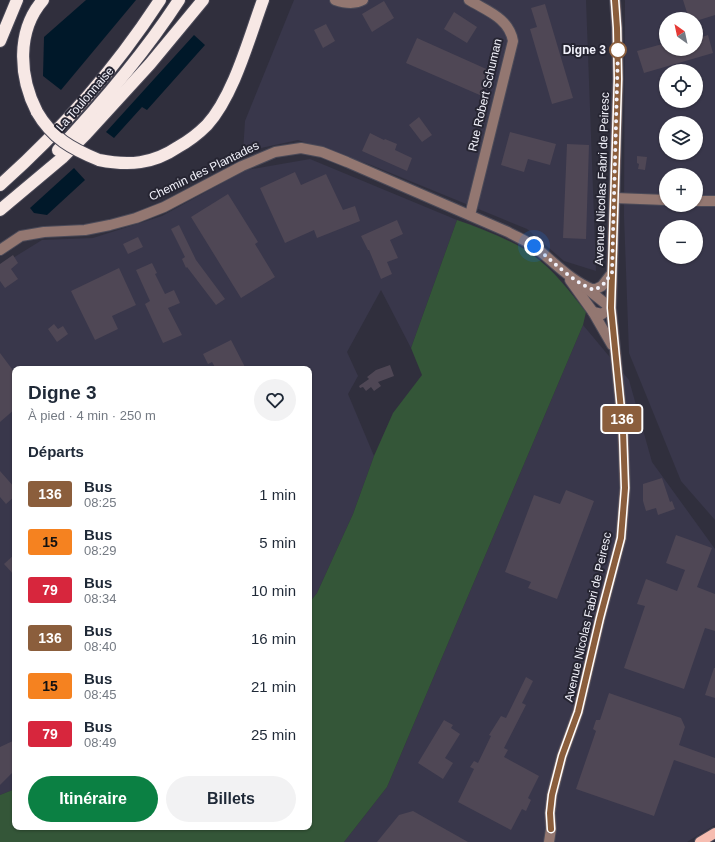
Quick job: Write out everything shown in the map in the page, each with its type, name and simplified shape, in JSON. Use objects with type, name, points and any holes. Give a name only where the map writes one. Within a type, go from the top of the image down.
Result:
[{"type":"highway","points":[[0,41],[17,0]]},
{"type":"highway","points":[[43,0],[30,24],[24,42],[23,58],[27,89],[37,112],[49,130],[70,148],[99,160],[114,163],[133,164],[149,161],[169,153],[191,140],[207,124],[221,105],[232,85],[264,0]]},
{"type":"highway","name":"La Toulonnaise","points":[[0,185],[45,143],[83,103],[116,62],[160,0]]},
{"type":"highway","name":"La Toulonnaise","points":[[0,206],[55,153],[85,121],[128,71],[161,28],[179,0]]},
{"type":"highway","points":[[0,210],[62,158],[86,134],[150,64],[203,0]]},
{"type":"main road","points":[[700,842],[715,833]]},
{"type":"street","points":[[335,0],[357,3],[363,0]]},
{"type":"street","name":"Rue Robert Schuman","points":[[469,0],[502,19],[512,32],[513,41],[470,215]]},
{"type":"street","name":"Avenue Nicolas Fabri de Peiresc","points":[[551,829],[550,813],[552,795],[562,756],[578,712],[621,538],[625,488],[623,430],[611,308],[618,79],[615,0]]},
{"type":"street","name":"Chemin des Plantades","points":[[0,250],[21,236],[44,232],[85,230],[136,218],[164,207],[242,166],[275,152],[301,148],[322,152],[347,162],[508,232],[534,246],[564,272]]},
{"type":"street","points":[[615,198],[659,200]]},
{"type":"street","points":[[703,201],[715,201]]},
{"type":"street","points":[[564,272],[611,308],[602,314],[594,312]]},
{"type":"street","points":[[564,272],[594,312],[615,352]]},
{"type":"street","points":[[583,286],[594,290],[602,286],[612,273]]},
{"type":"street","points":[[549,842],[551,829]]},
{"type":"street","points":[[551,829],[556,842]]},
{"type":"shaded area","points":[[294,0],[586,0],[596,271],[564,261],[527,229],[371,165],[298,140],[243,152],[245,121]]},
{"type":"shaded area","points":[[625,0],[715,0],[715,520],[681,481],[629,353],[624,216]]},
{"type":"shaded area","points":[[310,159],[457,220],[411,348],[381,290],[347,352],[358,376],[348,394],[374,456],[353,514],[317,593],[312,599],[312,366],[12,366],[12,790],[0,795],[0,266],[42,240],[93,238],[162,216],[246,170]]},
{"type":"shaded area","points":[[583,325],[629,380],[652,462],[715,549],[715,825],[687,842],[344,842],[387,787]]},
{"type":"green space","points":[[457,220],[500,237],[533,255],[558,278],[586,312],[583,325],[387,787],[344,842],[0,842],[0,795],[12,790],[12,830],[312,830],[312,599],[317,593],[353,514],[374,456],[393,413],[422,375],[411,348]]},
{"type":"water","points":[[86,0],[136,0],[61,90],[43,76],[44,37]]},
{"type":"water","points":[[194,35],[205,45],[147,110],[142,107],[114,138],[106,132]]},
{"type":"water","points":[[74,168],[85,180],[47,215],[34,213],[30,208]]},
{"type":"building","points":[[683,0],[715,0],[715,15],[703,19],[703,12],[687,12]]},
{"type":"building","points":[[384,1],[394,18],[372,32],[362,14]]},
{"type":"building","points":[[545,4],[573,98],[552,104],[530,29],[537,27],[531,8]]},
{"type":"building","points":[[454,12],[477,27],[467,43],[444,29]]},
{"type":"building","points":[[326,24],[335,41],[323,48],[314,30]]},
{"type":"building","points":[[708,35],[713,53],[703,56],[703,37]]},
{"type":"building","points":[[417,38],[493,72],[482,96],[406,63]]},
{"type":"building","points":[[659,45],[659,56],[703,56],[675,64],[659,64],[659,69],[644,73],[637,51]]},
{"type":"building","points":[[419,117],[432,135],[422,142],[409,125]]},
{"type":"building","points":[[510,132],[556,144],[550,165],[528,159],[524,172],[501,165]]},
{"type":"building","points":[[370,133],[384,140],[385,139],[397,144],[395,150],[412,158],[407,171],[362,151]]},
{"type":"building","points":[[567,144],[589,145],[586,239],[563,238]]},
{"type":"building","points":[[637,156],[647,157],[645,170],[638,169],[639,164],[637,163]]},
{"type":"building","points":[[295,172],[301,185],[326,174],[343,210],[355,206],[360,221],[317,238],[314,230],[285,243],[260,188]]},
{"type":"building","points":[[228,194],[258,242],[255,244],[275,277],[241,298],[191,217]]},
{"type":"building","points":[[397,220],[403,234],[390,240],[398,258],[387,262],[392,274],[381,279],[369,250],[361,236]]},
{"type":"building","points":[[179,225],[196,260],[225,299],[216,305],[187,267],[186,268],[182,259],[185,257],[171,229]]},
{"type":"building","points":[[138,237],[143,247],[128,254],[123,244]]},
{"type":"building","points":[[13,255],[18,263],[11,269],[18,279],[5,288],[0,281],[0,264]]},
{"type":"building","points":[[152,263],[157,273],[155,274],[165,294],[174,290],[180,303],[168,308],[182,335],[163,343],[145,304],[150,301],[136,270]]},
{"type":"building","points":[[119,268],[136,305],[112,316],[118,329],[95,340],[71,291]]},
{"type":"building","points":[[54,324],[58,329],[63,326],[68,334],[57,342],[48,329]]},
{"type":"building","points":[[231,340],[244,366],[214,366],[212,362],[208,364],[203,354]]},
{"type":"building","points":[[0,353],[12,369],[12,412],[0,422]]},
{"type":"building","points":[[390,365],[394,376],[378,382],[381,386],[374,391],[371,387],[366,391],[363,387],[360,388],[359,386],[369,379],[367,377],[376,370]]},
{"type":"building","points":[[0,471],[12,485],[12,499],[6,504],[0,497]]},
{"type":"building","points":[[662,478],[670,502],[672,501],[675,509],[658,515],[656,508],[646,511],[643,501],[643,484]]},
{"type":"building","points":[[566,490],[594,501],[557,599],[528,588],[531,582],[505,572],[534,495],[560,504]]},
{"type":"building","points":[[676,535],[712,548],[697,587],[715,594],[715,631],[705,628],[684,689],[624,668],[645,606],[637,604],[646,579],[677,591],[685,570],[666,563]]},
{"type":"building","points":[[12,557],[12,573],[4,564]]},
{"type":"building","points":[[715,668],[715,698],[705,695]]},
{"type":"building","points":[[526,677],[533,681],[522,703],[526,705],[504,748],[508,750],[504,757],[539,776],[528,798],[531,800],[526,811],[522,809],[511,830],[458,802],[474,769],[470,767],[474,761],[478,763],[491,736],[489,735],[501,716],[506,718]]},
{"type":"building","points":[[609,693],[681,718],[685,727],[679,745],[715,758],[715,774],[674,760],[654,816],[576,789],[596,731],[593,729],[596,720],[600,720]]},
{"type":"building","points":[[444,720],[453,725],[451,728],[460,734],[445,758],[453,763],[443,779],[418,763]]},
{"type":"building","points":[[12,741],[12,773],[0,785],[0,747]]},
{"type":"building","points":[[413,811],[468,842],[377,842],[399,815]]},
{"type":"bus line","name":"136","points":[[551,829],[550,813],[552,795],[562,756],[578,712],[621,538],[625,488],[623,430],[611,308],[618,79],[615,0]]},
{"type":"place","name":"Digne 3","points":[[618,50]]},
{"type":"route","points":[[534,246],[583,286],[594,290],[602,286],[612,273],[618,50]]}]
